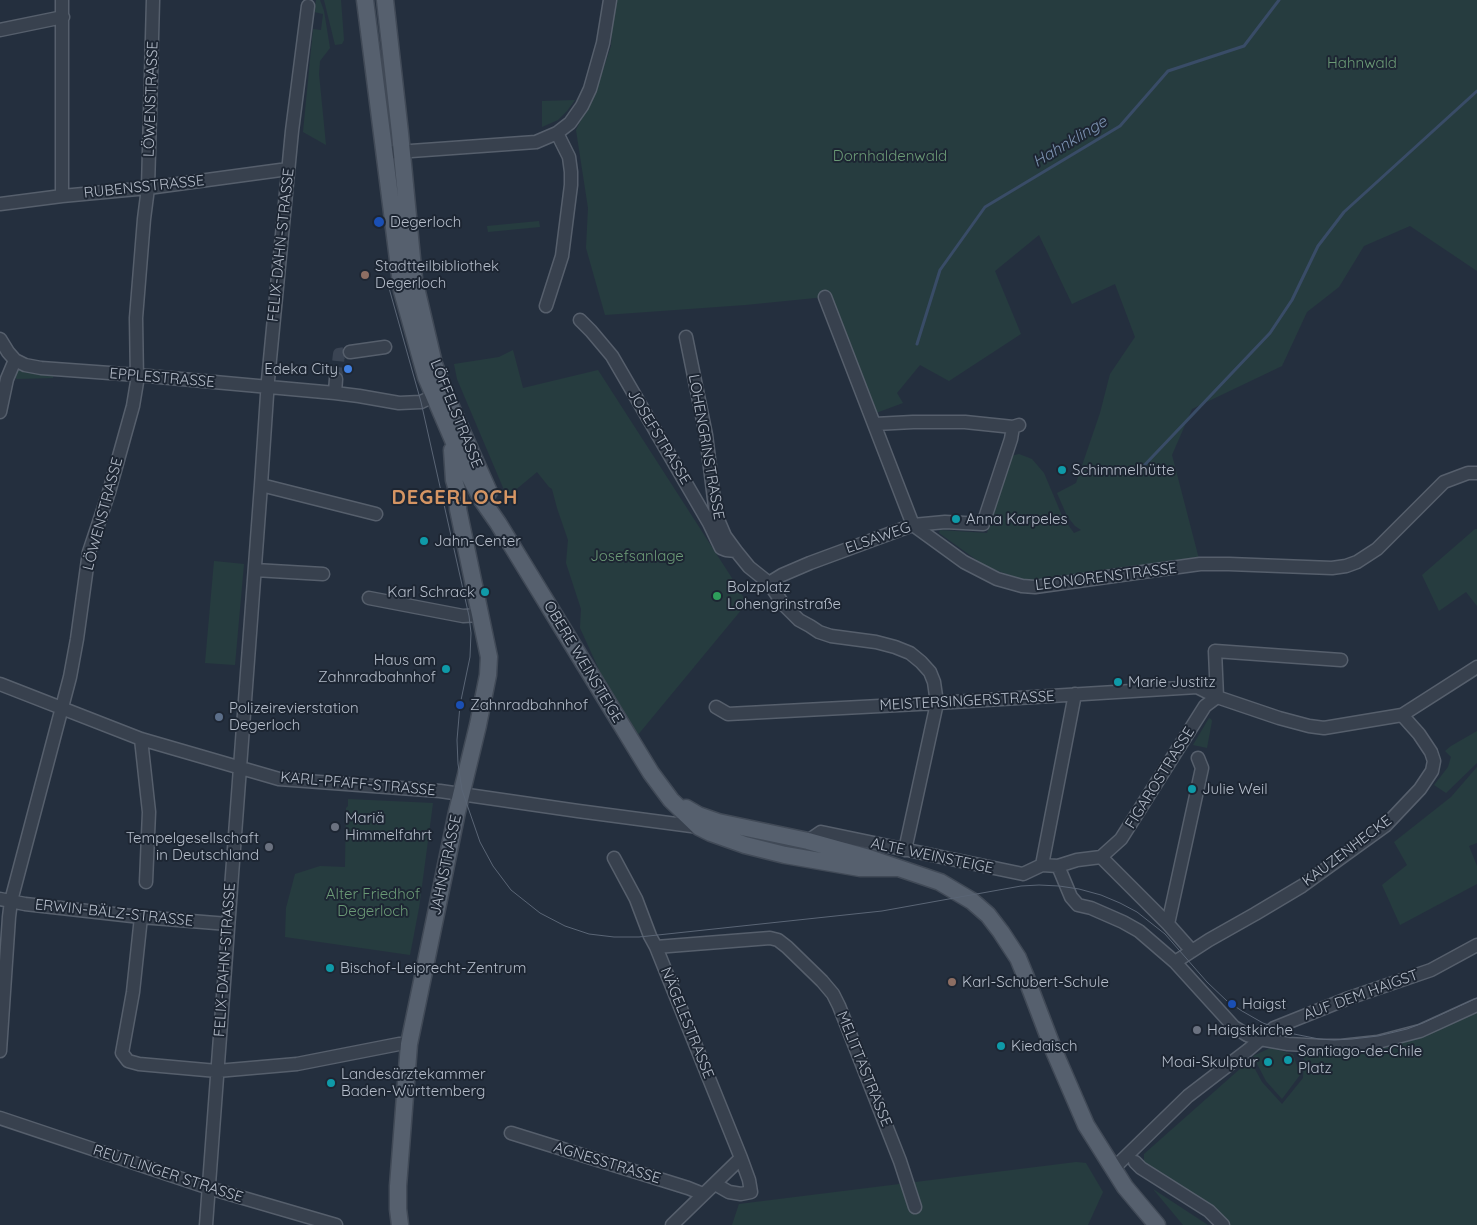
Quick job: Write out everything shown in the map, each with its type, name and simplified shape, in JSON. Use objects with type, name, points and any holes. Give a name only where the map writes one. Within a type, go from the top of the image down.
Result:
[{"type":"main road","name":"LÖFFELSTRASSE","points":[[365,0],[402,291],[426,377],[439,394],[469,448],[488,491],[498,523]]},
{"type":"main road","name":"LÖFFELSTRASSE","points":[[385,0],[414,279],[439,394],[451,437],[482,500],[498,523]]},
{"type":"main road","name":"JAHNSTRASSE","points":[[451,437],[454,480],[458,492]]},
{"type":"main road","name":"JAHNSTRASSE","points":[[400,1225],[398,1186],[409,1044],[488,675],[489,657],[458,509],[458,492],[469,448]]},
{"type":"main road","points":[[458,509],[468,503],[482,500]]},
{"type":"main road","name":"OBERE WEINSTEIGE","points":[[498,523],[651,773],[671,800],[699,827],[745,845],[785,855],[860,868],[896,868]]},
{"type":"main road","name":"OBERE WEINSTEIGE","points":[[671,800],[698,815],[740,827],[808,841],[869,858],[940,882],[972,901],[988,915],[1002,932],[1018,958],[1082,1118],[1125,1187],[1157,1225]]},
{"type":"main road","points":[[699,827],[730,829],[740,827]]},
{"type":"street","points":[[62,0],[62,196]]},
{"type":"street","name":"LÖWENSTRASSE","points":[[0,1051],[9,917],[6,900],[63,709],[77,639],[89,552],[109,492],[133,406],[136,375],[136,318],[148,188],[153,0]]},
{"type":"street","points":[[383,153],[536,142],[557,133],[570,123],[582,106],[590,89],[603,43],[610,0]]},
{"type":"street","name":"FELIX-DAHN-STRASSE","points":[[206,1225],[267,387],[288,169],[308,6]]},
{"type":"street","points":[[0,30],[63,17]]},
{"type":"street","points":[[546,306],[562,256],[571,185],[569,157],[557,133]]},
{"type":"street","name":"RUBENSSTRASSE","points":[[0,204],[148,188],[288,169]]},
{"type":"street","points":[[825,297],[913,525]]},
{"type":"street","name":"JOSEFSTRASSE","points":[[580,320],[612,356],[709,522],[721,548],[736,551]]},
{"type":"street","name":"LOHENGRINSTRASSE","points":[[686,337],[706,435],[716,515],[725,536],[749,567],[769,584],[783,604],[799,620],[819,632],[831,636],[876,642],[895,647],[910,653],[930,672],[934,682],[937,703],[905,850]]},
{"type":"street","points":[[0,339],[8,352],[16,360],[4,379],[0,412]]},
{"type":"street","points":[[350,352],[385,347]]},
{"type":"street","name":"EPPLESTRASSE","points":[[16,360],[25,365],[41,368],[335,393],[399,403],[421,402],[439,394]]},
{"type":"street","points":[[335,393],[336,379]]},
{"type":"street","name":"ELSAWEG","points":[[769,584],[782,575],[810,563],[913,525],[945,522],[983,524],[1016,426],[964,422],[875,424]]},
{"type":"street","name":"LEONORENSTRASSE","points":[[913,525],[964,562],[997,579],[1022,586],[1035,587],[1200,564],[1332,568],[1357,562],[1377,549],[1444,482],[1468,473],[1477,473]]},
{"type":"street","points":[[261,485],[376,514]]},
{"type":"street","points":[[255,570],[323,574]]},
{"type":"street","points":[[369,598],[463,616],[481,615]]},
{"type":"street","points":[[1217,697],[1215,651],[1341,660]]},
{"type":"street","points":[[1402,715],[1477,667]]},
{"type":"street","name":"KARL-PFAFF-STRASSE","points":[[0,684],[141,739],[279,779],[440,791],[578,812],[699,827]]},
{"type":"street","name":"MEISTERSINGERSTRASSE","points":[[716,707],[728,714],[1197,687],[1217,697],[1309,726],[1324,728],[1402,715]]},
{"type":"street","points":[[1042,865],[1075,694]]},
{"type":"street","name":"FIGAROSTRASSE","points":[[1101,857],[1121,839],[1205,706],[1217,697]]},
{"type":"street","name":"KAUZENHECKE","points":[[1192,951],[1302,886],[1385,826],[1420,789],[1432,771],[1434,761],[1431,752],[1419,734],[1402,715]]},
{"type":"street","points":[[141,739],[149,812],[146,882]]},
{"type":"street","points":[[1168,924],[1202,768],[1198,758]]},
{"type":"street","name":"ALTE WEINSTEIGE","points":[[808,841],[821,832],[1023,874],[1042,865],[1058,866],[1077,860],[1101,857]]},
{"type":"street","points":[[1101,857],[1168,924],[1192,951],[1175,962]]},
{"type":"street","name":"NÄGELESTRASSE","points":[[614,858],[636,899],[656,947],[741,1158],[751,1192],[741,1194],[729,1192],[715,1184]]},
{"type":"street","points":[[1058,866],[1071,897],[1078,905],[1123,922],[1140,931],[1175,962],[1234,1027],[1260,1039],[1288,1044],[1323,1046],[1378,1042],[1420,1031],[1477,1005]]},
{"type":"street","name":"ERWIN-BÄLZ-STRASSE","points":[[6,900],[141,918],[228,924]]},
{"type":"street","points":[[141,918],[133,992],[122,1053],[128,1061],[139,1064],[217,1071],[297,1064],[399,1044],[409,1044]]},
{"type":"street","name":"MELITTASTRASSE","points":[[656,947],[770,938],[778,940],[787,947],[822,981],[836,1000],[900,1161],[915,1207]]},
{"type":"street","name":"AUF DEM HAIGST","points":[[1113,1168],[1188,1096],[1274,1028],[1349,998],[1431,970],[1477,945]]},
{"type":"street","name":"REUTLINGER STRASSE","points":[[0,1118],[209,1188],[336,1225]]},
{"type":"street","name":"AGNESSTRASSE","points":[[511,1133],[703,1194]]},
{"type":"street","points":[[672,1225],[741,1158]]},
{"type":"street","points":[[1135,1162],[1141,1168],[1209,1211],[1223,1225]]},
{"type":"green space","points":[[316,0],[320,0],[324,11],[330,48],[320,61],[319,74],[326,145],[303,132],[313,29],[321,30],[323,14],[314,12]]},
{"type":"green space","points":[[324,0],[341,0],[344,40],[342,44],[335,45]]},
{"type":"green space","points":[[614,0],[1477,0],[1477,271],[1410,226],[1364,246],[1339,287],[1307,312],[1282,366],[1192,409],[1172,455],[1199,559],[1038,581],[1022,580],[985,566],[939,533],[940,530],[987,533],[1011,456],[1019,454],[1032,459],[1044,473],[1063,518],[1074,533],[1081,530],[1067,516],[1057,493],[1076,483],[1100,413],[1110,374],[1135,337],[1115,284],[1072,304],[1039,235],[995,271],[1021,334],[949,381],[920,365],[897,393],[903,403],[876,413],[825,297],[605,315],[586,248],[588,208],[576,130],[597,87],[611,46]]},
{"type":"green space","points":[[575,100],[558,120],[542,127],[542,101]]},
{"type":"green space","points":[[539,221],[540,227],[488,232],[487,226]]},
{"type":"green space","name":"Josefsanlage","points":[[513,350],[523,388],[598,370],[747,603],[632,742],[580,628],[581,609],[566,563],[568,540],[552,489],[537,472],[507,497],[457,379],[454,364],[499,357]]},
{"type":"green space","points":[[19,369],[34,374],[53,375],[53,378],[17,379],[13,376]]},
{"type":"green space","points":[[1477,529],[1477,606],[1466,592],[1439,611],[1422,575]]},
{"type":"green space","points":[[214,561],[244,564],[235,665],[205,663]]},
{"type":"green space","points":[[1209,718],[1212,721],[1207,748],[1193,745]]},
{"type":"green space","points":[[1477,731],[1477,763],[1446,793],[1434,785],[1448,767],[1451,757],[1445,751]]},
{"type":"green space","points":[[1477,767],[1477,843],[1469,846],[1477,866],[1477,884],[1400,925],[1382,885],[1407,865],[1394,842],[1451,797]]},
{"type":"green space","name":"Alter Friedhof Degerloch","points":[[348,799],[433,803],[419,908],[410,955],[285,937],[286,908],[295,874],[320,866],[345,867],[346,808],[348,806]]},
{"type":"green space","points":[[1477,1012],[1477,1225],[1227,1225],[1144,1168],[1144,1154],[1250,1060],[1262,1082],[1282,1104],[1303,1078],[1304,1053],[1368,1053],[1424,1036]]},
{"type":"green space","points":[[1270,1048],[1293,1054],[1300,1075],[1282,1099],[1266,1081],[1253,1056]]},
{"type":"green space","points":[[1076,1162],[1086,1163],[1103,1192],[1088,1225],[732,1225],[739,1204]]},
{"type":"green space","points":[[1153,1189],[1208,1225],[1183,1225]]},
{"type":"waterway","name":"Hahnklinge","points":[[917,344],[940,270],[985,207],[1120,126],[1168,71],[1244,46],[1279,0]]},
{"type":"waterway","points":[[1137,473],[1270,333],[1292,300],[1318,246],[1344,212],[1477,91]]},
{"type":"tunnel","points":[[336,379],[339,354],[350,352]]},
{"type":"tram line","points":[[389,288],[421,402],[469,616],[471,633],[470,657],[460,705],[457,740],[462,790],[480,842],[493,866],[511,890],[540,913],[565,926],[589,934],[639,937],[882,911],[1021,886],[1059,886],[1101,895],[1137,912],[1165,934],[1207,982],[1227,1001],[1263,1023],[1294,1034],[1334,1040],[1378,1036],[1423,1023],[1477,998]]},
{"type":"place","name":"Degerloch","points":[[379,222]]},
{"type":"place","name":"Stadtteilbibliothek Degerloch","points":[[365,275]]},
{"type":"place","name":"Edeka City","points":[[348,369]]},
{"type":"place","name":"Schimmelhütte","points":[[1062,470]]},
{"type":"place","name":"Anna Karpeles","points":[[956,519]]},
{"type":"place","name":"Jahn-Center","points":[[424,541]]},
{"type":"place","name":"Karl Schrack","points":[[485,592]]},
{"type":"place","name":"Bolzplatz Lohengrinstraße","points":[[717,596]]},
{"type":"place","name":"Haus am Zahnradbahnhof","points":[[446,669]]},
{"type":"place","name":"Marie Justitz","points":[[1118,682]]},
{"type":"place","name":"Zahnradbahnhof","points":[[460,705]]},
{"type":"place","name":"Polizeirevierstation Degerloch","points":[[219,717]]},
{"type":"place","name":"Julie Weil","points":[[1192,789]]},
{"type":"place","name":"Mariä Himmelfahrt","points":[[335,827]]},
{"type":"place","name":"Tempelgesellschaft in Deutschland","points":[[269,847]]},
{"type":"place","name":"Bischof-Leiprecht-Zentrum","points":[[330,968]]},
{"type":"place","name":"Karl-Schubert-Schule","points":[[952,982]]},
{"type":"place","name":"Haigst","points":[[1232,1004]]},
{"type":"place","name":"Haigstkirche","points":[[1197,1030]]},
{"type":"place","name":"Kiedaisch","points":[[1001,1046]]},
{"type":"place","name":"Santiago-de-Chile Platz","points":[[1288,1060]]},
{"type":"place","name":"Moai-Skulptur","points":[[1268,1062]]},
{"type":"place","name":"Landesärztekammer Baden-Württemberg","points":[[331,1083]]},
{"type":"district","name":"DEGERLOCH","points":[[455,498]]},
{"type":"park label","name":"Hahnwald","points":[[1362,63]]},
{"type":"park label","name":"Dornhaldenwald","points":[[890,156]]}]
